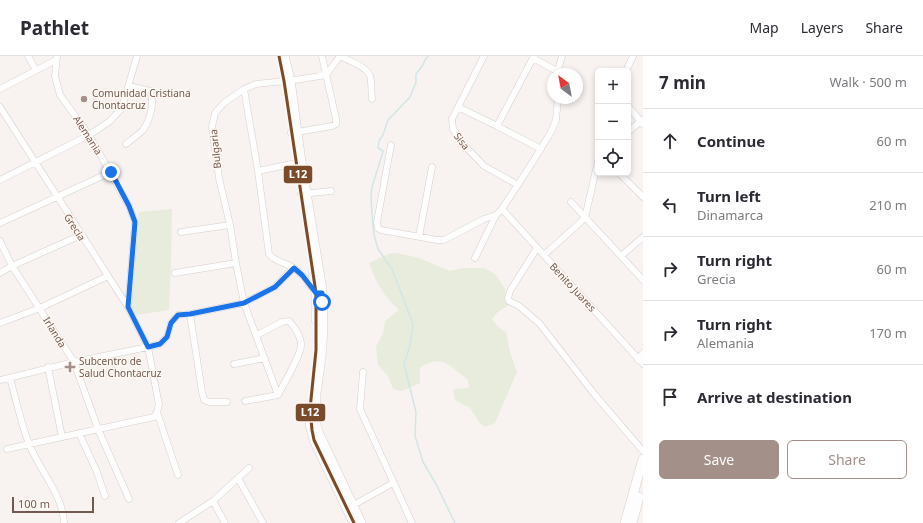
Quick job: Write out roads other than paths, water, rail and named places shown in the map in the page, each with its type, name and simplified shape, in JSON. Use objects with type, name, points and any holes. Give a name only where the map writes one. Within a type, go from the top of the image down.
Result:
[{"type":"main road","points":[[279,56],[287,81]]},
{"type":"main road","points":[[284,56],[298,163],[319,293],[323,329],[316,393],[315,421],[318,432],[350,507],[354,523]]},
{"type":"main road","points":[[625,523],[643,459]]},
{"type":"main road","points":[[632,523],[643,482]]},
{"type":"main road","points":[[350,507],[361,523]]},
{"type":"street","points":[[28,56],[36,70]]},
{"type":"street","points":[[0,180],[89,135],[110,121],[122,108],[130,86],[137,56]]},
{"type":"street","points":[[294,132],[332,126],[336,124],[322,56]]},
{"type":"street","points":[[326,75],[340,56],[363,68],[367,72],[370,77],[372,99]]},
{"type":"street","name":"Sisa","points":[[484,56],[452,119],[453,129],[465,146],[484,166],[518,185]]},
{"type":"street","points":[[558,68],[562,56]]},
{"type":"street","points":[[627,68],[633,56]]},
{"type":"street","points":[[497,126],[533,57],[551,68]]},
{"type":"street","points":[[0,89],[56,58]]},
{"type":"street","name":"Alemania","points":[[56,58],[55,76],[60,95],[89,135],[111,172],[129,206],[135,222],[128,307]]},
{"type":"street","name":"Bulgaria","points":[[278,395],[244,303],[230,225],[217,166],[212,127],[215,113],[224,103],[244,89],[256,84],[326,75]]},
{"type":"street","points":[[126,144],[142,130],[150,117],[152,104],[150,90],[130,86]]},
{"type":"street","points":[[244,89],[258,171],[269,254],[274,259],[294,268],[319,293]]},
{"type":"street","points":[[475,258],[496,215],[502,209],[541,149],[556,120],[557,104]]},
{"type":"street","name":"Grecia","points":[[0,107],[81,236],[128,307],[148,347],[159,405],[157,412],[178,475]]},
{"type":"street","points":[[458,107],[541,149]]},
{"type":"street","points":[[631,109],[642,122],[631,130]]},
{"type":"street","points":[[390,145],[377,222],[378,228],[419,237],[444,240],[484,219],[496,215]]},
{"type":"street","points":[[258,171],[298,163]]},
{"type":"street","points":[[419,237],[432,167]]},
{"type":"street","points":[[0,223],[111,172]]},
{"type":"street","points":[[544,255],[585,218],[595,174]]},
{"type":"street","points":[[623,176],[643,197]]},
{"type":"street","points":[[303,194],[331,191]]},
{"type":"street","points":[[572,202],[643,280]]},
{"type":"street","name":"Benito Juares","points":[[502,209],[641,362]]},
{"type":"street","points":[[181,232],[230,225]]},
{"type":"street","points":[[0,273],[12,266],[81,236]]},
{"type":"street","points":[[621,256],[643,236]]},
{"type":"street","name":"Irlanda","points":[[0,241],[12,266],[74,362],[98,429],[129,499]]},
{"type":"street","points":[[537,248],[510,291],[508,298],[509,301],[519,306],[539,323],[595,395],[643,451]]},
{"type":"street","points":[[175,273],[236,263]]},
{"type":"street","points":[[0,380],[74,362],[160,344],[167,337],[171,323],[178,315],[244,303],[275,287],[294,268]]},
{"type":"street","points":[[0,323],[40,308],[108,276]]},
{"type":"street","points":[[190,314],[204,400],[208,402],[227,402]]},
{"type":"street","points":[[245,401],[278,395],[300,353],[302,344],[294,325],[289,321],[282,322],[257,335]]},
{"type":"street","points":[[641,362],[643,353]]},
{"type":"street","points":[[234,364],[265,358]]},
{"type":"street","points":[[48,368],[62,437]]},
{"type":"street","points":[[363,372],[360,410],[412,523]]},
{"type":"street","points":[[10,378],[29,444],[55,493],[62,511],[64,523]]},
{"type":"street","points":[[8,449],[154,417],[157,412]]},
{"type":"street","points":[[79,433],[97,472],[105,496]]},
{"type":"street","points":[[179,523],[213,501],[250,468]]},
{"type":"street","points":[[238,478],[262,523]]},
{"type":"street","points":[[350,507],[393,483]]},
{"type":"street","points":[[213,501],[225,523]]},
{"type":"waterway","points":[[428,56],[416,74],[416,82],[410,97],[388,120],[383,135],[379,141],[378,148],[383,151],[372,187],[372,214],[374,235],[378,249],[392,269],[413,324],[410,345],[404,364],[416,412],[415,436],[423,462],[436,484],[455,523]]},
{"type":"place","name":"Comunidad Cristiana Chontacruz","points":[[84,99]]},
{"type":"place","name":"Subcentro de Salud Chontacruz","points":[[70,367]]}]
